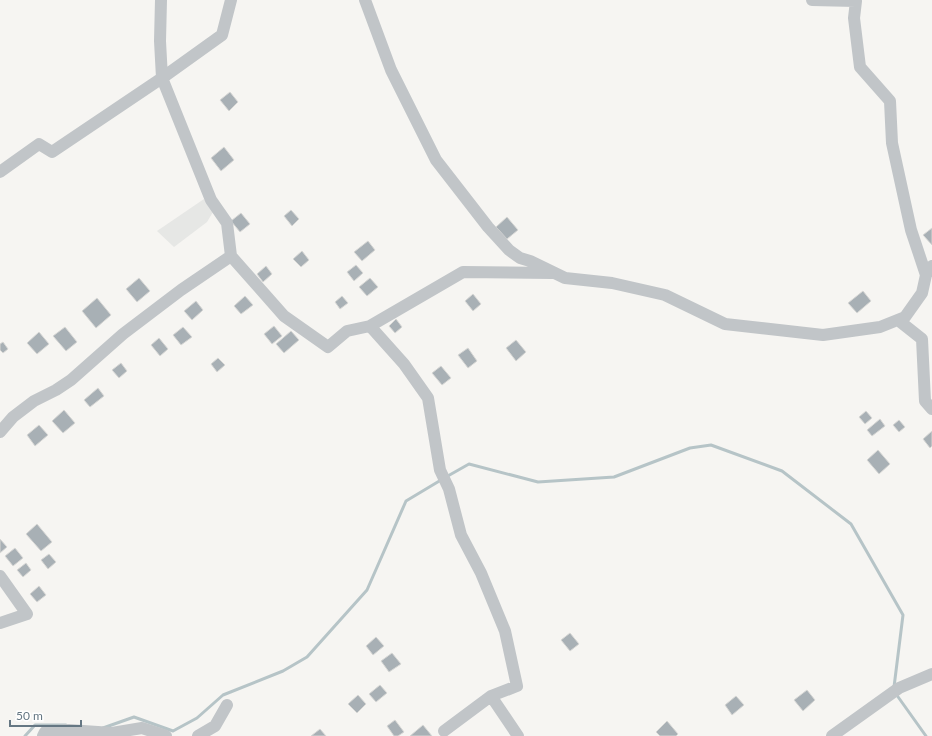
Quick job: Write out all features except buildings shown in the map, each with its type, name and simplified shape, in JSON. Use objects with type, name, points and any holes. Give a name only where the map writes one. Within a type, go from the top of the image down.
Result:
[{"type":"street","points":[[161,0],[160,41],[162,78],[211,200],[227,222],[231,256],[284,316],[328,347],[348,331],[370,326],[463,272],[556,273]]},
{"type":"street","points":[[0,172],[39,144],[52,152],[162,78],[222,35],[231,0]]},
{"type":"street","points":[[366,0],[391,70],[436,160],[488,227],[509,250],[520,258],[530,261],[565,278],[612,283],[665,295],[725,324],[823,335],[880,326],[905,317],[922,292],[929,270],[911,230],[892,143],[890,101],[860,67],[854,18],[856,1],[812,0]]},
{"type":"street","points":[[0,432],[13,417],[29,405],[71,380],[123,334],[181,290],[231,256]]},
{"type":"street","points":[[898,320],[922,339],[925,401],[932,409]]},
{"type":"street","points":[[370,326],[404,364],[428,398],[440,470],[449,489],[461,535],[481,573],[505,631],[517,686],[491,696],[444,731]]},
{"type":"street","points":[[0,576],[27,614],[0,623]]},
{"type":"street","points":[[832,736],[852,720],[890,696],[899,688],[932,674]]},
{"type":"street","points":[[491,696],[518,736]]},
{"type":"street","points":[[198,736],[215,726],[227,705]]},
{"type":"street","points":[[43,736],[45,732],[69,730],[112,733],[142,728],[166,736]]},
{"type":"shaded area","points":[[204,199],[213,212],[207,222],[174,247],[157,231]]},
{"type":"waterway","points":[[446,477],[469,464],[538,482],[614,477],[690,448],[711,445],[782,471],[851,524],[903,615],[894,687]]},
{"type":"waterway","points":[[103,728],[134,717],[173,731],[197,718],[223,695],[283,671],[307,657],[367,590],[406,501],[441,480]]},
{"type":"waterway","points":[[896,694],[926,736]]},
{"type":"waterway","points":[[25,736],[35,725],[66,725]]}]
